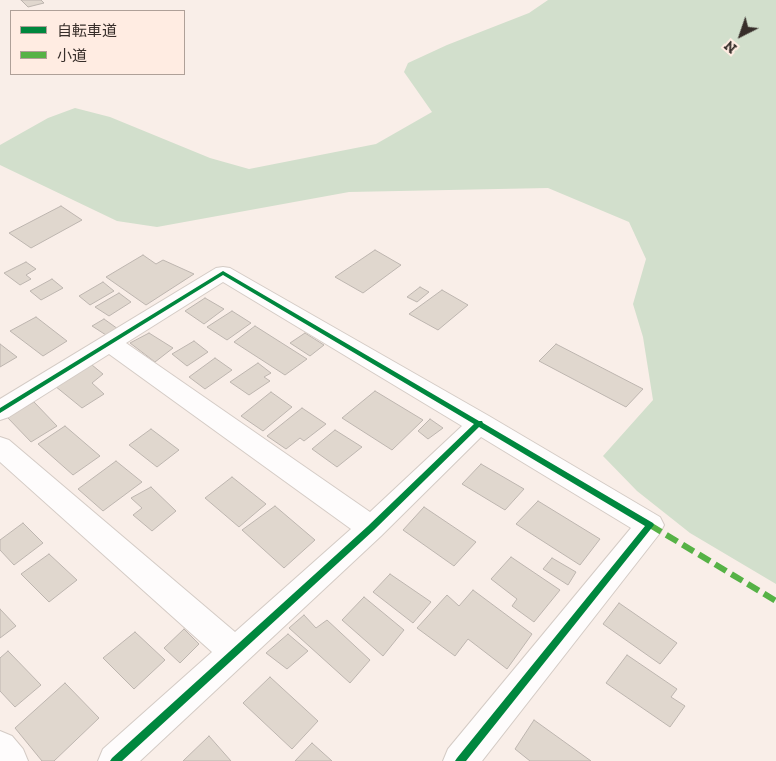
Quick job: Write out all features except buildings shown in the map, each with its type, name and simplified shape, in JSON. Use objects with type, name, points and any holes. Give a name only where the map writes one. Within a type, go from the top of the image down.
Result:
[{"type":"street","points":[[0,410],[223,273],[650,525],[460,761]]},
{"type":"street","points":[[110,343],[371,528]]},
{"type":"street","points":[[115,761],[371,528],[480,423]]},
{"type":"street","points":[[0,447],[235,652]]},
{"type":"street","points":[[0,748],[11,761]]},
{"type":"green space","points":[[548,0],[776,0],[776,584],[690,533],[637,491],[603,456],[653,400],[643,337],[633,304],[646,259],[629,222],[548,188],[349,192],[157,227],[117,221],[0,165],[0,145],[48,118],[75,108],[110,117],[210,158],[249,169],[376,144],[432,112],[404,72],[408,63],[447,45],[529,13]]},
{"type":"marked path","points":[[650,525],[776,601]]},
{"type":"cycle path","points":[[0,411],[223,273],[650,525],[460,761]]},
{"type":"cycle path","points":[[115,761],[371,528],[480,423]]}]
